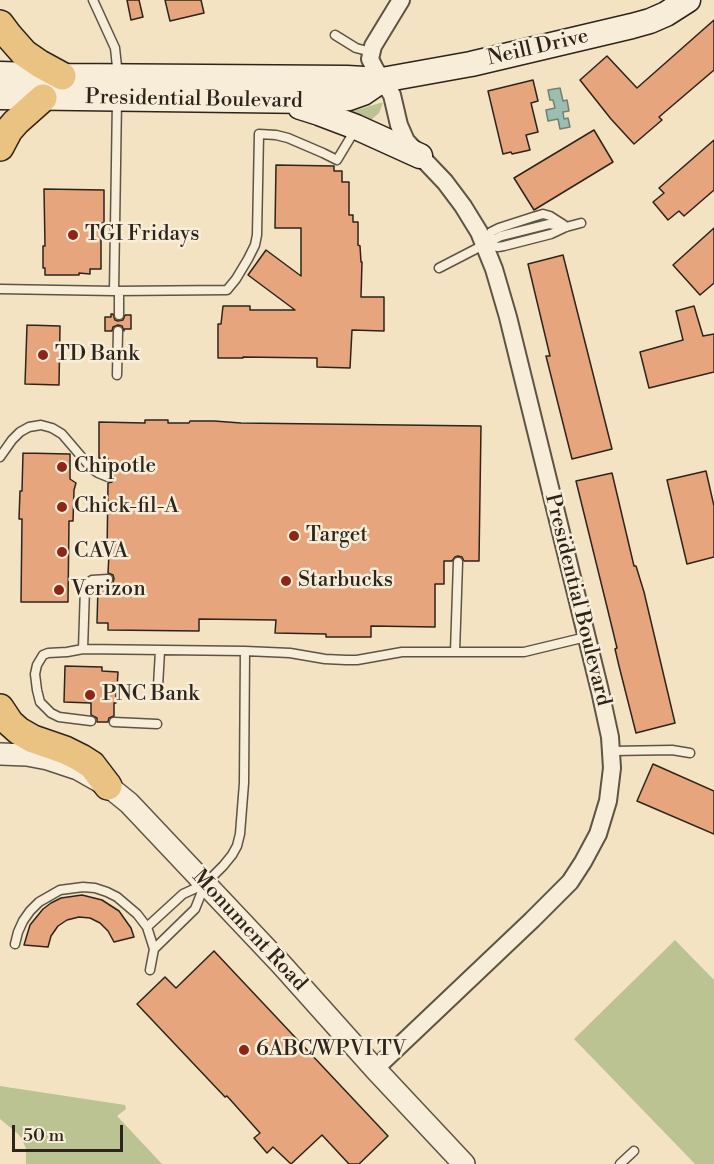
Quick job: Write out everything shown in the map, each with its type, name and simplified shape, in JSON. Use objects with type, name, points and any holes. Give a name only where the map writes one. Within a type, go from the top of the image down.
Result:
[{"type":"highway","points":[[0,24],[24,52],[62,76]]},
{"type":"highway","points":[[0,147],[16,122],[43,98]]},
{"type":"highway","points":[[0,708],[10,723],[19,731],[33,739],[73,754],[92,765],[108,786]]},
{"type":"main road","name":"Neill Drive","points":[[382,80],[471,64],[623,29],[650,21],[688,0]]},
{"type":"main road","name":"Presidential Boulevard","points":[[0,74],[62,76],[118,87],[268,101],[350,98],[363,93],[382,80]]},
{"type":"main road","name":"Presidential Boulevard","points":[[0,97],[43,98],[118,87],[347,78],[382,80]]},
{"type":"main road","points":[[268,101],[312,111],[356,127],[420,156]]},
{"type":"street","points":[[382,80],[370,59],[371,52],[395,2]]},
{"type":"street","name":"Presidential Boulevard","points":[[375,1069],[570,882],[590,849],[603,819],[610,785],[612,751],[498,281],[484,244],[455,194],[406,141],[392,95],[382,80]]},
{"type":"street","name":"Monument Road","points":[[0,754],[27,755],[78,768],[108,786],[129,803],[280,964],[460,1163]]},
{"type":"lane","points":[[93,0],[114,48],[118,87],[116,291],[119,315]]},
{"type":"lane","points":[[335,35],[357,48],[371,52]]},
{"type":"lane","points":[[0,289],[227,290],[248,259],[257,235],[259,134],[288,138],[337,160],[356,127]]},
{"type":"lane","points":[[439,268],[484,244],[491,232],[499,228],[543,214],[555,218],[566,227]]},
{"type":"lane","points":[[484,244],[504,246],[551,234],[581,223]]},
{"type":"lane","points":[[117,375],[118,331]]},
{"type":"lane","points":[[0,457],[20,432],[29,426],[40,425],[62,434],[92,469],[108,477]]},
{"type":"lane","points":[[455,652],[458,562]]},
{"type":"lane","points":[[83,649],[86,584],[92,580],[108,579]]},
{"type":"lane","points":[[91,721],[59,717],[51,713],[40,702],[36,684],[37,665],[43,655],[48,652],[83,649],[245,651],[290,652],[333,660],[357,660],[402,652],[525,652],[586,637]]},
{"type":"lane","points":[[158,686],[160,651]]},
{"type":"lane","points":[[147,927],[183,894],[205,884],[223,866],[232,855],[240,834],[244,783],[245,651]]},
{"type":"lane","points":[[114,722],[157,724]]},
{"type":"lane","points":[[612,751],[672,750],[690,753]]},
{"type":"lane","points":[[154,949],[195,909],[205,884]]},
{"type":"lane","points":[[15,944],[23,921],[39,902],[60,890],[83,886],[117,897],[147,927],[154,949],[150,970]]},
{"type":"lane","points":[[620,1164],[634,1151]]},
{"type":"green space","points":[[383,103],[379,113],[371,120],[367,121],[350,112]]},
{"type":"green space","points":[[675,940],[714,980],[714,1164],[695,1164],[574,1039]]},
{"type":"green space","points":[[0,1086],[125,1105],[126,1109],[117,1116],[162,1164],[26,1164],[26,1149],[22,1139],[0,1119]]},
{"type":"shaded area","points":[[560,88],[563,101],[567,100],[569,111],[563,112],[564,119],[568,118],[570,127],[560,129],[558,119],[548,121],[546,110],[555,108],[548,90]]},
{"type":"building","points":[[127,0],[139,0],[143,17],[131,20]]},
{"type":"building","points":[[165,0],[201,0],[204,13],[170,21]]},
{"type":"building","points":[[714,20],[714,70],[659,117],[662,120],[634,144],[580,80],[607,56],[637,88]]},
{"type":"building","points":[[533,80],[538,101],[531,103],[538,132],[526,135],[530,150],[503,154],[488,91]]},
{"type":"building","points":[[594,130],[613,162],[534,210],[514,178]]},
{"type":"building","points":[[714,140],[714,190],[684,216],[679,211],[668,220],[653,202],[664,193],[659,188]]},
{"type":"building","points":[[276,165],[334,166],[334,171],[342,171],[342,182],[349,182],[349,215],[353,215],[353,222],[358,222],[358,245],[362,262],[361,297],[384,297],[384,331],[352,330],[350,368],[317,367],[317,358],[218,358],[218,324],[221,324],[223,306],[250,306],[250,310],[295,310],[248,275],[266,250],[301,276],[301,228],[275,228]]},
{"type":"building","name":"TGI Fridays","points":[[44,189],[104,190],[101,269],[90,269],[90,274],[45,275],[45,268],[43,268]]},
{"type":"building","points":[[714,228],[714,283],[700,295],[673,265]]},
{"type":"building","points":[[563,255],[612,449],[572,459],[546,356],[550,356],[528,264]]},
{"type":"building","points":[[694,306],[703,336],[714,334],[714,372],[649,388],[640,352],[683,340],[676,311]]},
{"type":"building","points":[[111,314],[118,321],[123,320],[125,315],[131,315],[131,329],[124,329],[124,331],[122,326],[118,325],[113,327],[112,331],[105,331],[105,317],[111,317]]},
{"type":"building","name":"TD Bank","points":[[27,325],[60,326],[59,385],[25,384]]},
{"type":"building","name":"Target","points":[[145,420],[168,420],[168,423],[214,421],[481,426],[479,561],[464,561],[458,556],[452,561],[444,561],[444,584],[435,584],[435,627],[371,626],[371,637],[326,637],[326,634],[275,633],[276,620],[199,619],[199,631],[108,630],[108,623],[97,623],[98,587],[108,587],[114,579],[113,575],[108,573],[109,554],[107,554],[108,483],[112,482],[114,477],[113,473],[108,470],[108,458],[99,458],[99,422],[145,423]]},
{"type":"building","points":[[23,453],[70,454],[70,479],[76,483],[73,521],[69,521],[68,602],[21,602],[22,519],[19,519]]},
{"type":"building","points":[[706,471],[714,506],[714,557],[687,564],[667,480]]},
{"type":"building","points":[[612,473],[634,566],[636,566],[644,592],[675,723],[636,733],[576,481]]},
{"type":"building","name":"PNC Bank","points":[[65,666],[102,667],[102,671],[118,672],[114,716],[109,718],[108,722],[97,722],[97,718],[91,715],[91,703],[64,702]]},
{"type":"building","points":[[653,764],[714,791],[714,834],[637,801]]},
{"type":"building","points":[[82,895],[102,900],[119,911],[131,928],[134,937],[114,942],[100,923],[90,918],[79,917],[67,920],[58,926],[51,936],[48,947],[24,945],[30,925],[43,909],[61,898]]},
{"type":"building","name":"6ABC/WPVI TV","points":[[214,951],[388,1136],[359,1164],[349,1164],[322,1135],[291,1164],[273,1147],[267,1153],[254,1138],[260,1133],[137,1004],[165,977],[176,988]]},
{"type":"place","name":"TGI Fridays","points":[[73,235]]},
{"type":"place","name":"TD Bank","points":[[43,355]]},
{"type":"place","name":"Chipotle","points":[[62,467]]},
{"type":"place","name":"Chick-fil-A","points":[[62,507]]},
{"type":"place","name":"Target","points":[[294,536]]},
{"type":"place","name":"CAVA","points":[[62,552]]},
{"type":"place","name":"Starbucks","points":[[286,581]]},
{"type":"place","name":"Verizon","points":[[59,590]]},
{"type":"place","name":"PNC Bank","points":[[90,695]]},
{"type":"place","name":"6ABC/WPVI TV","points":[[244,1050]]}]
